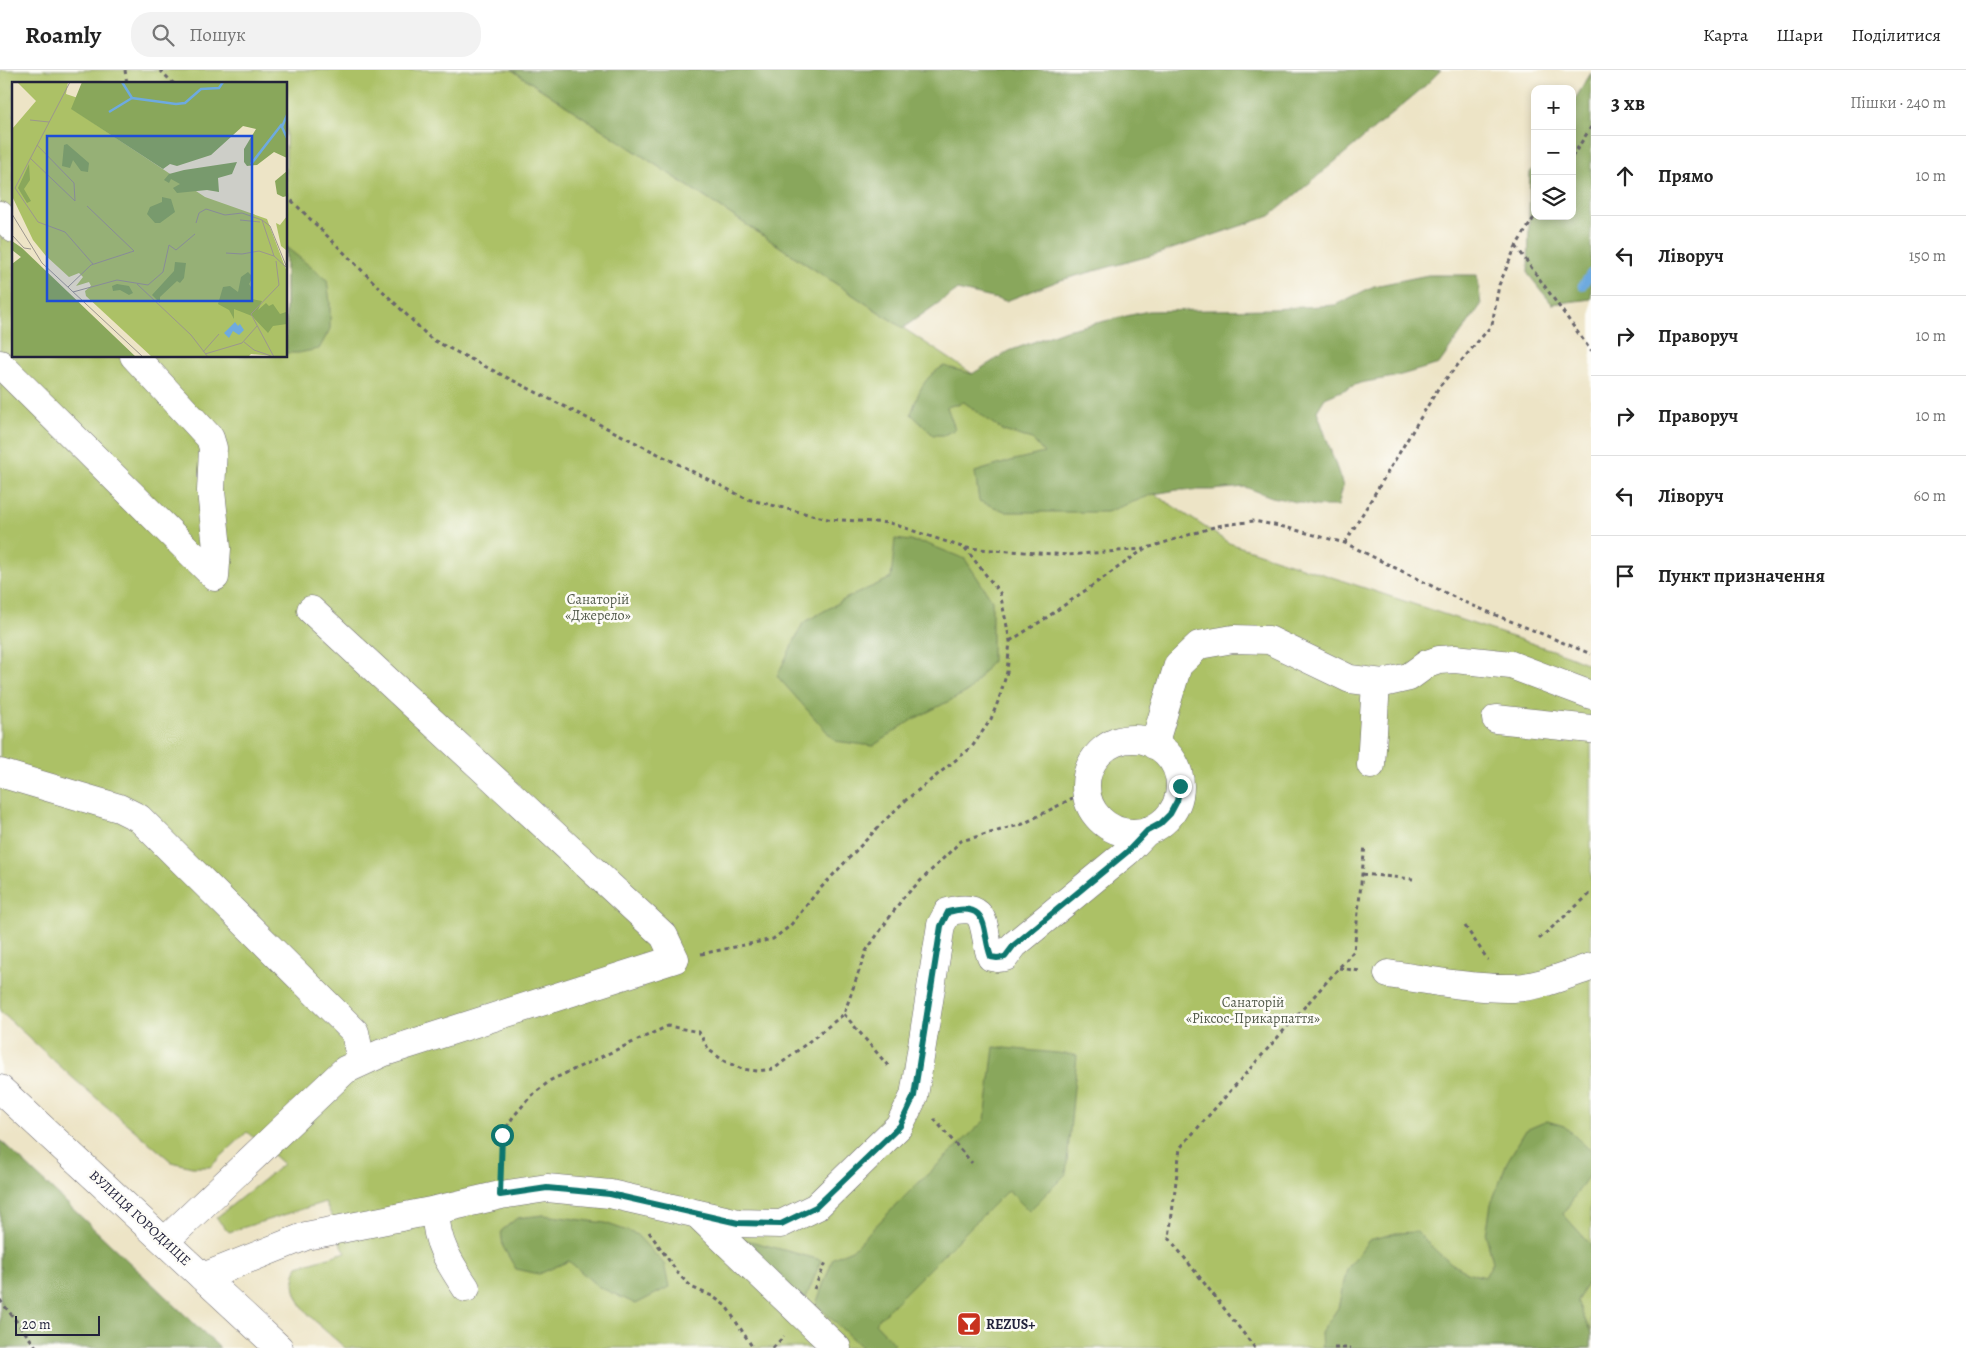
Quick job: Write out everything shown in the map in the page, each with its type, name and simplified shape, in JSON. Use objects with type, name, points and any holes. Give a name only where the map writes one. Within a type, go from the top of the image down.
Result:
[{"type":"street","points":[[0,215],[12,227]]},
{"type":"street","points":[[0,364],[215,577],[217,548],[211,491],[213,448],[210,438],[136,358]]},
{"type":"street","points":[[165,1242],[345,1070],[391,1050],[675,959],[664,936],[310,610]]},
{"type":"street","points":[[1154,745],[1178,666],[1199,645],[1233,639],[1269,640],[1350,679],[1384,684],[1409,677],[1427,664],[1439,660],[1456,659],[1511,665],[1591,695]]},
{"type":"street","points":[[1371,765],[1376,682]]},
{"type":"street","points":[[1496,719],[1591,729]]},
{"type":"street","points":[[203,1277],[306,1236],[500,1195],[547,1188],[610,1194],[738,1223],[781,1224],[816,1207],[900,1126],[914,1096],[941,926],[948,912],[958,909],[969,910],[980,916],[985,924],[987,946],[991,957],[1005,957],[1014,945],[1127,852],[1147,831],[1160,824],[1170,814],[1177,801],[1180,786],[1178,772],[1171,759],[1161,748],[1148,741],[1133,739],[1119,741],[1105,748],[1095,758],[1088,771],[1085,786],[1088,800],[1094,813],[1104,824],[1125,832],[1147,831]]},
{"type":"street","points":[[0,773],[119,808],[138,818],[355,1032],[361,1062]]},
{"type":"street","points":[[1388,974],[1514,988],[1536,984],[1591,967]]},
{"type":"street","name":"ВУЛИЦЯ ГОРОДИЩЕ","points":[[0,1089],[280,1348]]},
{"type":"street","points":[[436,1210],[435,1222],[439,1240],[451,1266],[466,1288]]},
{"type":"street","points":[[696,1213],[837,1348]]},
{"type":"path","points":[[160,70],[172,82]]},
{"type":"path","points":[[1576,151],[1591,127]]},
{"type":"path","points":[[288,197],[431,339],[747,499],[828,519],[890,523],[965,548],[1068,555],[1144,549],[1217,526],[1254,521],[1345,543],[1464,602],[1591,654]]},
{"type":"path","points":[[1345,543],[1439,387],[1492,325],[1499,285],[1516,246],[1532,220]]},
{"type":"path","points":[[1516,246],[1591,351]]},
{"type":"path","points":[[675,959],[773,939],[790,926],[818,892],[900,805],[972,747],[991,719],[999,699],[1007,672],[1010,641],[1000,593],[965,548]]},
{"type":"path","points":[[1010,641],[1144,549]]},
{"type":"path","points":[[1256,1348],[1169,1238],[1180,1148],[1354,951],[1366,845]]},
{"type":"path","points":[[1362,874],[1413,880]]},
{"type":"path","points":[[1590,894],[1591,900]]},
{"type":"path","points":[[1539,939],[1590,894]]},
{"type":"path","points":[[500,1195],[502,1135],[513,1117],[530,1097],[551,1080],[668,1026],[699,1032],[709,1050],[724,1061],[742,1069],[758,1071],[774,1069]]},
{"type":"path","points":[[624,1197],[680,1276],[693,1288],[712,1296],[726,1306],[752,1348]]},
{"type":"path","points":[[0,1300],[37,1348]]},
{"type":"path","points":[[1334,1348],[1351,1348]]},
{"type":"green space","points":[[0,70],[512,70],[1229,543],[1564,654],[1591,665],[1591,1348],[345,1348],[307,1312],[295,1291],[294,1279],[298,1266],[346,1252],[337,1238],[341,1236],[325,1202],[229,1232],[216,1218],[283,1164],[247,1132],[210,1167],[192,1167],[172,1162],[74,1079],[0,1011]]},
{"type":"green space","points":[[512,70],[1441,70],[1425,86],[1270,216],[1157,254],[1061,280],[1006,301],[957,290],[903,328]]},
{"type":"green space","points":[[1591,73],[1591,299],[1552,304],[1528,274],[1530,173],[1531,171],[1531,220],[1576,220],[1576,97]]},
{"type":"green space","points":[[288,249],[327,280],[330,302],[330,329],[319,349],[288,353]]},
{"type":"green space","points":[[1428,275],[1477,275],[1481,305],[1439,364],[1394,377],[1360,383],[1325,398],[1317,411],[1343,486],[1338,506],[1316,506],[1272,497],[1245,487],[1212,490],[1177,490],[1154,494],[1107,512],[1007,512],[979,501],[975,472],[1044,453],[1032,439],[1003,431],[964,402],[947,407],[955,429],[944,435],[933,435],[911,414],[922,386],[931,375],[944,366],[972,374],[1009,351],[1066,330],[1148,311],[1272,309],[1335,305],[1374,286]]},
{"type":"green space","points":[[895,539],[925,543],[965,559],[992,600],[992,661],[969,691],[910,721],[873,746],[835,741],[777,676],[803,623],[847,598],[891,578]]},
{"type":"green space","points":[[994,1047],[1077,1055],[1066,1174],[1029,1211],[1008,1190],[875,1323],[894,1343],[889,1348],[862,1348],[816,1304],[833,1258],[852,1250],[911,1190],[985,1120]]},
{"type":"green space","points":[[1547,1121],[1564,1126],[1591,1151],[1591,1172],[1563,1214],[1591,1245],[1591,1277],[1577,1301],[1591,1333],[1591,1348],[1322,1348],[1321,1333],[1338,1308],[1347,1269],[1369,1240],[1396,1233],[1417,1232],[1456,1266],[1464,1271],[1485,1277],[1493,1262],[1486,1235],[1491,1204],[1507,1162],[1526,1130]]},
{"type":"green space","points":[[0,1140],[220,1348],[0,1348]]},
{"type":"green space","points":[[544,1215],[605,1223],[636,1234],[664,1264],[669,1287],[636,1304],[597,1286],[569,1261],[539,1274],[516,1269],[503,1247],[501,1231],[517,1218]]},
{"type":"green space","points":[[739,1238],[821,1260],[804,1303]]},
{"type":"waterway","points":[[1582,286],[1591,273]]},
{"type":"place","name":"REZUS+","points":[[969,1324]]},
{"type":"route","points":[[502,1135],[500,1195],[547,1188],[610,1194],[738,1223],[781,1224],[816,1207],[900,1126],[914,1096],[941,926],[948,912],[958,909],[969,910],[980,916],[985,924],[987,946],[991,957],[1005,957],[1014,945],[1127,852],[1147,831],[1160,824],[1170,814],[1177,801],[1180,786]]},
{"type":"park label","name":"Санаторій «Джерело»","points":[[598,608]]},
{"type":"park label","name":"Санаторій «Ріксос-Прикарпаття»","points":[[1253,1010]]}]
